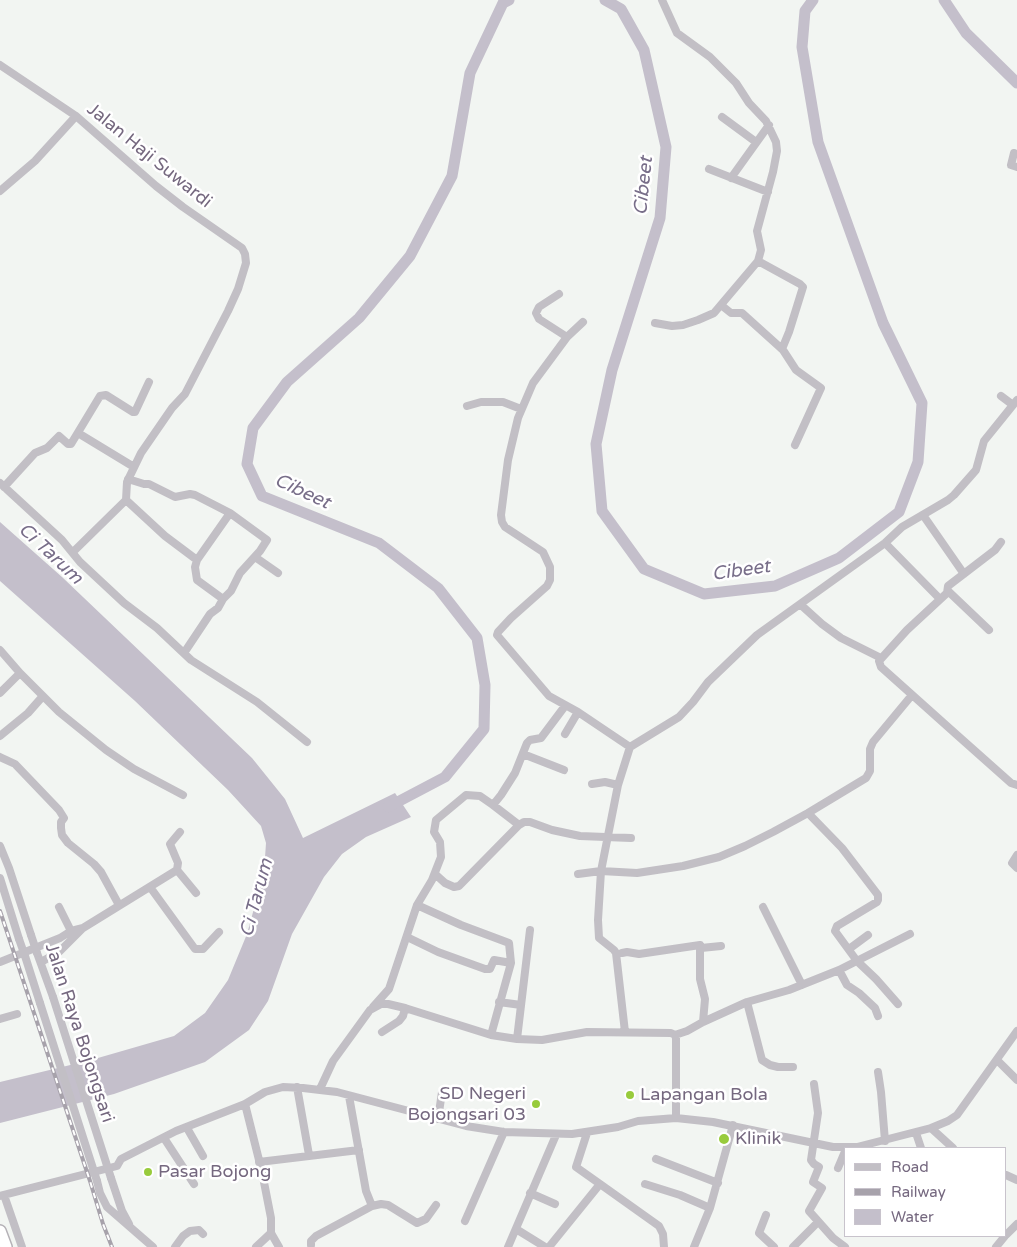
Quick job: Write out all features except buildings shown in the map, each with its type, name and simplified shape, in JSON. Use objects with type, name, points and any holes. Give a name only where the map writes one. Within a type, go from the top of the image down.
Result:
[{"type":"highway","points":[[0,1231],[6,1247]]},
{"type":"street","points":[[655,323],[672,326],[683,325],[714,313],[758,261],[761,250],[757,231],[777,151],[776,142],[769,125],[749,103],[736,83],[710,57],[677,33],[662,0]]},
{"type":"street","name":"Jalan Haji Suwardi","points":[[0,65],[76,116],[156,186],[182,207],[242,248],[246,254],[246,263],[238,289],[186,394],[172,408],[141,453],[128,479]]},
{"type":"street","points":[[0,191],[35,161],[76,116]]},
{"type":"street","points":[[722,117],[756,142]]},
{"type":"street","points":[[731,178],[769,125]]},
{"type":"street","points":[[1014,154],[1011,165],[1017,167]]},
{"type":"street","points":[[709,169],[768,192]]},
{"type":"street","points":[[758,261],[803,287],[782,349]]},
{"type":"street","points":[[559,294],[539,308],[536,313],[540,319],[567,337]]},
{"type":"street","points":[[721,305],[731,313],[742,313],[782,349],[796,370],[821,388],[796,445]]},
{"type":"street","points":[[583,322],[567,337],[533,383],[521,409],[508,460],[501,515],[502,522],[543,552],[550,567],[550,580],[547,586],[511,618],[497,635],[549,696],[578,712],[630,747]]},
{"type":"street","points":[[149,382],[135,412],[106,395],[100,396],[71,444],[68,444],[59,436],[47,448],[35,453],[2,485],[124,603],[157,628],[202,667],[257,702],[307,742]]},
{"type":"street","points":[[1001,396],[1013,405],[1017,416]]},
{"type":"street","points":[[468,406],[487,402],[503,402],[521,409]]},
{"type":"street","points":[[625,1032],[616,953],[601,941],[598,935],[601,871],[618,784],[630,747],[679,717],[708,682],[758,635],[885,543],[902,527],[948,500],[976,470],[980,461],[982,444],[1013,405]]},
{"type":"street","points":[[78,433],[134,467]]},
{"type":"street","points":[[73,552],[126,500],[128,479],[149,484],[174,497],[192,494],[230,513],[267,540],[260,551],[240,573],[231,592],[223,599],[218,608],[210,614],[184,653]]},
{"type":"street","points":[[126,500],[165,536],[197,560]]},
{"type":"street","points":[[223,599],[197,580],[194,567],[230,513]]},
{"type":"street","points":[[923,515],[964,574]]},
{"type":"street","points":[[1001,542],[995,550],[948,586],[948,591],[907,630],[880,661],[881,667],[1011,783],[1017,785]]},
{"type":"street","points":[[885,543],[940,599]]},
{"type":"street","points":[[255,557],[278,573]]},
{"type":"street","points":[[948,591],[989,630]]},
{"type":"street","points":[[801,605],[841,638],[881,658]]},
{"type":"street","points":[[0,650],[59,712],[113,755],[134,769],[183,795]]},
{"type":"street","points":[[0,693],[20,673]]},
{"type":"street","points":[[578,874],[601,871],[637,873],[704,861],[745,846],[808,813],[866,778],[870,771],[870,749],[873,742],[912,695]]},
{"type":"street","points":[[0,736],[28,713],[43,696]]},
{"type":"street","points":[[493,805],[515,772],[527,743],[530,740],[541,738],[565,706]]},
{"type":"street","points":[[565,734],[578,712]]},
{"type":"street","points":[[523,754],[564,770]]},
{"type":"street","points":[[0,757],[15,764],[59,810],[64,818],[61,822],[62,835],[73,849],[94,864],[101,872],[119,905]]},
{"type":"street","points":[[592,784],[605,782],[618,784]]},
{"type":"street","points":[[320,1089],[332,1061],[389,988],[417,905],[435,874],[441,857],[440,842],[434,832],[437,818],[466,795],[480,796],[518,825]]},
{"type":"street","points":[[808,813],[842,848],[878,895],[877,902],[835,928],[836,934],[857,961],[898,1004]]},
{"type":"street","points":[[435,874],[445,883],[454,887],[459,886],[518,825],[530,822],[552,830],[580,836],[631,838]]},
{"type":"street","points":[[180,832],[170,844],[178,863],[177,870],[196,893]]},
{"type":"street","name":"Jalan Raya Bojongsari","points":[[0,846],[42,962],[122,1211],[131,1228]]},
{"type":"street","points":[[1017,855],[1012,863],[1017,868]]},
{"type":"street","points":[[42,962],[59,952],[83,928],[177,870]]},
{"type":"street","name":"Jalan Raya Bojongsari","points":[[0,878],[107,1207],[153,1247]]},
{"type":"street","points":[[150,887],[195,949],[203,949],[219,932]]},
{"type":"street","points":[[417,905],[461,925],[509,943],[511,962],[490,1035]]},
{"type":"street","points":[[59,907],[71,931]]},
{"type":"street","points":[[763,907],[802,985]]},
{"type":"street","points":[[14,923],[26,918]]},
{"type":"street","points":[[0,962],[60,938],[71,931],[83,928]]},
{"type":"street","points":[[517,1039],[530,930]]},
{"type":"street","points":[[370,1010],[381,1004],[388,1004],[490,1035],[517,1039],[542,1040],[587,1032],[671,1033],[674,1035],[687,1031],[746,1002],[780,993],[839,970],[910,934]]},
{"type":"street","points":[[849,949],[868,935]]},
{"type":"street","points":[[407,937],[438,952],[485,969],[490,969],[494,960],[511,962]]},
{"type":"street","points":[[60,938],[64,946]]},
{"type":"street","points":[[622,953],[639,954],[697,945],[700,945],[701,948],[721,946]]},
{"type":"street","points":[[701,948],[700,979],[705,999],[703,1022]]},
{"type":"street","points":[[839,970],[847,985],[875,1008],[878,1016]]},
{"type":"street","points":[[499,1002],[521,1005]]},
{"type":"street","points":[[746,1002],[762,1060],[778,1067],[793,1067]]},
{"type":"street","points":[[382,1032],[399,1021],[403,1016],[405,1008]]},
{"type":"street","points":[[0,1019],[17,1014]]},
{"type":"street","points":[[857,1147],[916,1133],[948,1121],[957,1115],[1017,1031]]},
{"type":"street","points":[[674,1035],[676,1118]]},
{"type":"street","points":[[997,1060],[1017,1080]]},
{"type":"street","points":[[878,1072],[885,1140]]},
{"type":"street","points":[[814,1084],[818,1106],[812,1160],[819,1168],[813,1182],[822,1188],[810,1211],[833,1238],[845,1247]]},
{"type":"street","points":[[22,1247],[2,1196],[116,1166],[121,1159],[164,1138],[245,1104],[265,1092],[283,1087],[320,1089],[466,1126],[504,1132],[556,1135],[587,1133],[638,1121],[676,1118],[704,1120],[844,1148]]},
{"type":"street","points":[[297,1087],[310,1155]]},
{"type":"street","points":[[438,1119],[442,1092]]},
{"type":"street","points":[[349,1096],[366,1192],[372,1206]]},
{"type":"street","points":[[245,1104],[271,1215],[271,1233],[279,1247]]},
{"type":"street","points":[[694,1247],[710,1208],[733,1126]]},
{"type":"street","points":[[187,1128],[203,1156]]},
{"type":"street","points":[[931,1128],[952,1147]]},
{"type":"street","points":[[465,1221],[504,1132]]},
{"type":"street","points":[[587,1133],[576,1167],[659,1226],[663,1234],[664,1247]]},
{"type":"street","points":[[916,1133],[921,1147]]},
{"type":"street","points":[[508,1247],[556,1135]]},
{"type":"street","points":[[164,1138],[194,1184]]},
{"type":"street","points":[[260,1162],[359,1150]]},
{"type":"street","points":[[838,1168],[844,1153]]},
{"type":"street","points":[[656,1159],[718,1183]]},
{"type":"street","points":[[549,1247],[600,1184]]},
{"type":"street","points":[[645,1184],[680,1195],[710,1208]]},
{"type":"street","points":[[530,1193],[555,1204]]},
{"type":"street","points":[[310,1246],[311,1241],[316,1236],[372,1206],[388,1205],[417,1223],[426,1219],[436,1205]]},
{"type":"street","points":[[766,1215],[759,1233],[774,1247]]},
{"type":"street","points":[[794,1247],[818,1222]]},
{"type":"street","points":[[1007,1235],[1017,1224]]},
{"type":"street","points":[[516,1229],[545,1247]]},
{"type":"street","points":[[175,1247],[183,1236],[190,1231],[199,1230],[203,1234]]},
{"type":"street","points":[[256,1247],[271,1233]]},
{"type":"street","points":[[996,1247],[1005,1237]]},
{"type":"water","name":"Ci Tarum","points":[[0,522],[62,577],[252,758],[285,799],[303,838],[395,793],[411,817],[366,837],[342,854],[324,877],[292,934],[268,1001],[249,1030],[205,1062],[114,1094],[0,1123],[0,1082],[91,1060],[174,1036],[205,1013],[228,980],[247,934],[264,872],[266,843],[261,826],[228,790],[135,701],[0,581]]},
{"type":"waterway","name":"Cibeet","points":[[388,807],[445,777],[484,729],[485,685],[477,638],[438,588],[379,543],[262,496],[247,464],[253,428],[287,382],[359,318],[410,256],[452,176],[470,73],[503,3],[509,0]]},
{"type":"waterway","name":"Cibeet","points":[[605,0],[621,9],[644,50],[666,147],[660,218],[612,370],[596,444],[602,511],[644,569],[704,594],[775,586],[839,558],[899,512],[918,462],[922,403],[883,323],[818,142],[802,47],[805,11],[813,0]]},
{"type":"waterway","name":"Cibeet","points":[[944,0],[966,33],[1017,83]]},
{"type":"railway","points":[[0,911],[112,1247]]},
{"type":"place","name":"Lapangan Bola","points":[[630,1095]]},
{"type":"place","name":"SD Negeri Bojongsari 03","points":[[536,1104]]},
{"type":"place","name":"Klinik","points":[[724,1139]]},
{"type":"place","name":"Pasar Bojong","points":[[148,1172]]}]
